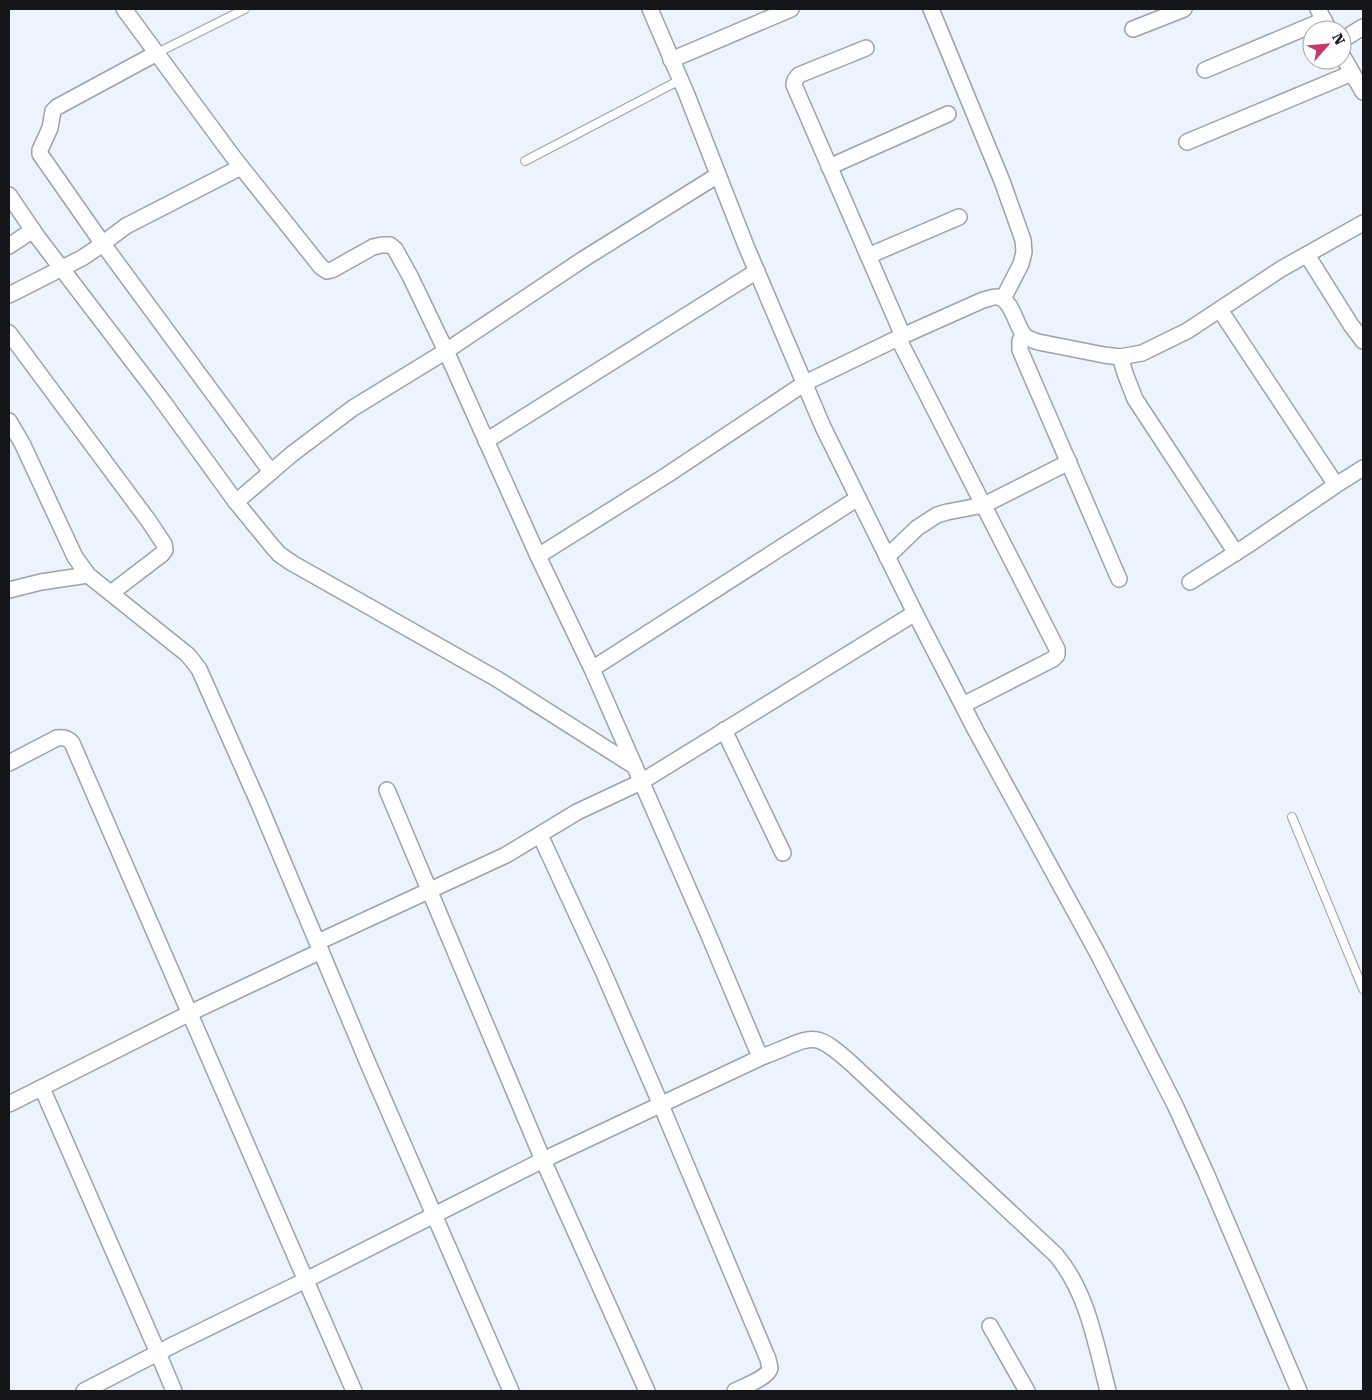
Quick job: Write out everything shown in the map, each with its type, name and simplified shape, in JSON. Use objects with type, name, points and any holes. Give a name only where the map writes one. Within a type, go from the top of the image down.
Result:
[{"type":"street","points":[[124,9],[241,167],[321,267],[327,271],[332,270],[373,247],[390,245],[395,249],[446,351],[538,556],[592,669],[707,930],[755,1046],[758,1052],[764,1056]]},
{"type":"street","points":[[650,9],[823,427],[915,613],[1098,954],[1175,1105],[1299,1391]]},
{"type":"street","points":[[671,60],[791,9]]},
{"type":"street","points":[[931,9],[1002,181],[1023,240],[1024,252],[1021,264],[1003,299]]},
{"type":"street","points":[[1133,29],[1184,9]]},
{"type":"street","points":[[1352,34],[1363,27]]},
{"type":"street","points":[[1206,70],[1302,29]]},
{"type":"street","points":[[866,48],[800,75],[795,80],[794,85],[901,337],[984,506],[1056,643],[1057,649],[1057,655],[1053,659],[963,705]]},
{"type":"street","points":[[157,53],[57,107],[53,111],[50,128],[40,150],[42,158],[271,472]]},
{"type":"street","points":[[1350,70],[1363,92]]},
{"type":"street","points":[[1187,142],[1352,74]]},
{"type":"street","points":[[828,166],[948,114]]},
{"type":"street","points":[[9,295],[82,258],[126,226],[241,167]]},
{"type":"street","points":[[236,502],[320,432],[353,408],[446,351],[582,260],[718,175]]},
{"type":"street","points":[[9,195],[33,230],[159,396],[236,502],[279,554],[497,679],[634,766]]},
{"type":"street","points":[[868,256],[959,216]]},
{"type":"street","points":[[538,556],[667,475],[805,384],[901,337],[983,300],[997,296],[1003,299],[1008,304],[1023,334],[1038,342],[1120,357],[1142,353],[1172,339],[1220,310],[1256,285],[1363,223]]},
{"type":"street","points":[[9,246],[33,230]]},
{"type":"street","points":[[1307,255],[1336,303],[1363,342]]},
{"type":"street","points":[[486,441],[757,271]]},
{"type":"street","points":[[1220,310],[1336,485]]},
{"type":"street","points":[[9,333],[164,544],[165,550],[162,554],[111,593]]},
{"type":"street","points":[[1023,334],[1020,341],[1020,350],[1064,465],[1119,579]]},
{"type":"street","points":[[1120,357],[1135,399],[1236,553]]},
{"type":"street","points":[[9,420],[22,443],[75,557],[88,575],[188,655],[199,669],[511,1391]]},
{"type":"street","points":[[887,557],[917,528],[937,515],[984,506],[1064,465]]},
{"type":"street","points":[[1190,582],[1363,468]]},
{"type":"street","points":[[592,669],[858,498]]},
{"type":"street","points":[[9,590],[41,582],[88,575]]},
{"type":"street","points":[[9,1104],[428,891],[506,855],[577,812],[641,782],[915,613]]},
{"type":"street","points":[[724,730],[783,853]]},
{"type":"street","points":[[9,763],[57,738],[69,739],[72,743],[354,1391]]},
{"type":"street","points":[[387,790],[543,1160],[647,1391]]},
{"type":"street","points":[[540,835],[602,970],[768,1359],[770,1367],[768,1373],[762,1378],[735,1391]]},
{"type":"street","points":[[84,1391],[543,1160],[764,1056],[805,1039],[816,1038],[826,1043],[853,1065],[1056,1255],[1069,1272],[1089,1317],[1108,1391]]},
{"type":"street","points":[[42,1088],[174,1391]]},
{"type":"street","points":[[990,1326],[1027,1391]]},
{"type":"lane","points":[[157,53],[245,9]]},
{"type":"lane","points":[[525,161],[680,80]]},
{"type":"lane","points":[[1292,817],[1363,989]]}]
